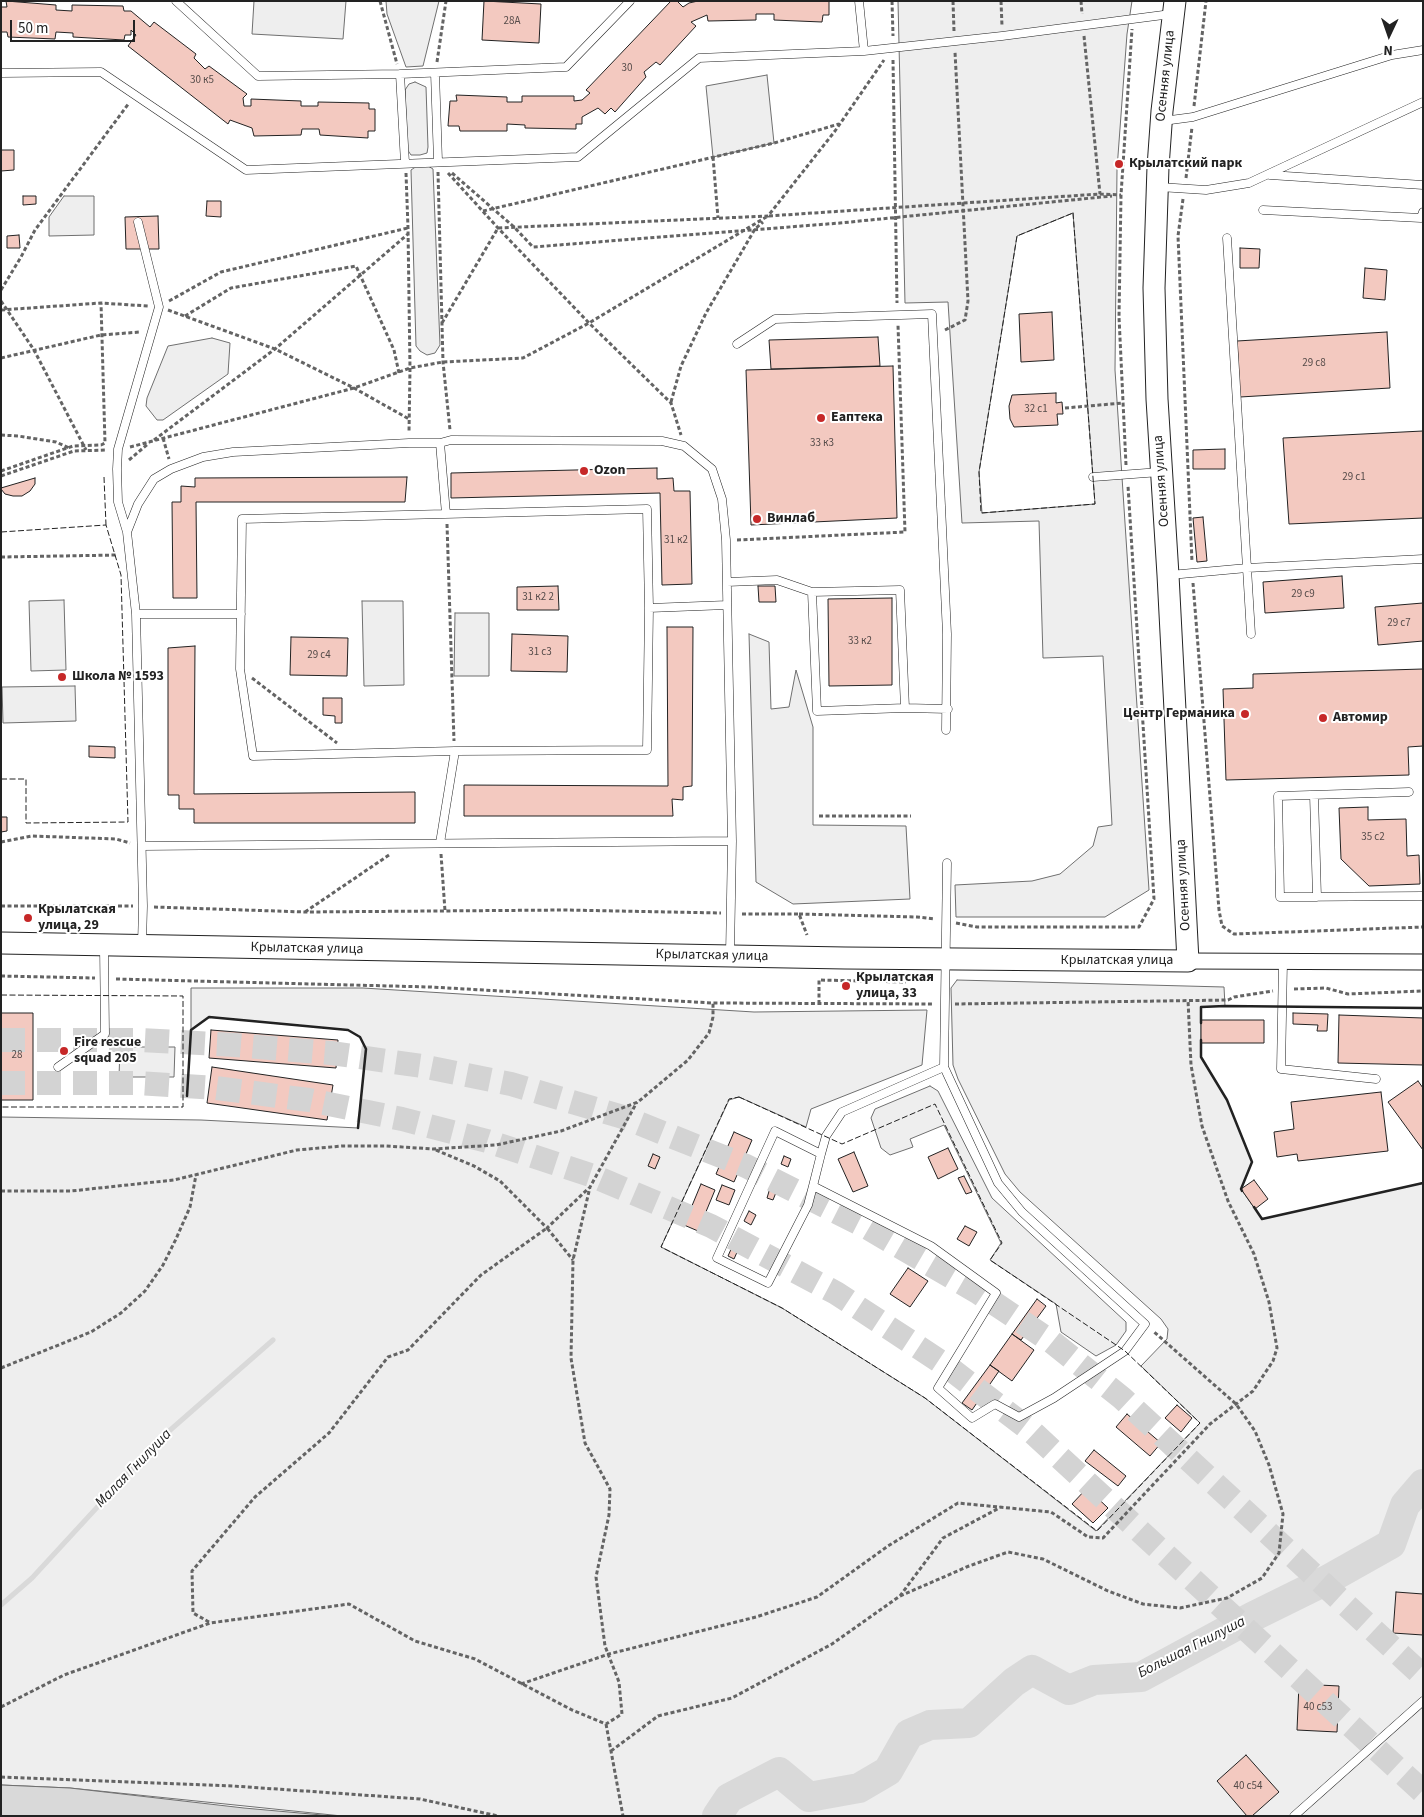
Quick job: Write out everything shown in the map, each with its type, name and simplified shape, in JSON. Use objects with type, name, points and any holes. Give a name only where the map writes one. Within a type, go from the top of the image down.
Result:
[{"type":"main road","name":"Осенняя улица","points":[[1176,5],[1161,122],[1154,288],[1157,399],[1188,961]]},
{"type":"main road","name":"Крылатская улица","points":[[1,943],[946,960],[1188,961]]},
{"type":"street","name":"Крылатская улица","points":[[1188,961],[1423,962]]},
{"type":"lane","points":[[176,1],[258,76],[435,73],[566,67],[630,1]]},
{"type":"lane","points":[[859,1],[864,51]]},
{"type":"lane","points":[[1,73],[102,72],[246,170],[578,157],[699,58],[864,51],[1002,36],[1132,20],[1176,5]]},
{"type":"lane","points":[[1161,122],[1193,116],[1392,55],[1423,50]]},
{"type":"lane","points":[[435,73],[438,161]]},
{"type":"lane","points":[[400,74],[405,163]]},
{"type":"lane","points":[[1157,187],[1206,190],[1249,183],[1423,102]]},
{"type":"lane","points":[[1268,174],[1423,185]]},
{"type":"lane","points":[[1263,210],[1421,218],[1423,212]]},
{"type":"lane","points":[[138,222],[159,307],[118,449],[117,469],[118,502],[130,554],[136,614],[142,846],[142,946]]},
{"type":"lane","points":[[1227,238],[1251,634]]},
{"type":"lane","points":[[737,344],[775,320],[932,314],[947,634],[948,709],[946,730]]},
{"type":"lane","points":[[126,532],[138,504],[154,479],[171,469],[203,457],[233,452],[440,443],[451,440],[662,441],[684,446],[712,469],[722,499],[726,540],[732,841],[730,956]]},
{"type":"lane","points":[[440,443],[446,514]]},
{"type":"lane","points":[[1093,477],[1162,472]]},
{"type":"lane","points":[[647,509],[649,608],[647,750],[455,751],[253,756],[240,669],[242,519],[647,509]]},
{"type":"lane","points":[[1168,575],[1247,568],[1423,559]]},
{"type":"lane","points":[[727,582],[777,580],[812,592],[900,590],[905,708]]},
{"type":"lane","points":[[812,592],[817,712],[905,708],[948,709]]},
{"type":"lane","points":[[649,608],[727,605]]},
{"type":"lane","points":[[136,614],[241,614]]},
{"type":"lane","points":[[440,843],[455,751]]},
{"type":"lane","points":[[1409,792],[1278,796],[1280,897],[1423,896]]},
{"type":"lane","points":[[1314,795],[1317,897]]},
{"type":"lane","points":[[142,846],[732,841]]},
{"type":"lane","points":[[813,1186],[931,1246],[996,1293],[938,1388],[972,1418],[995,1404],[1019,1417],[1054,1398],[1125,1351],[1146,1324],[1022,1212],[998,1183],[944,1067],[947,863]]},
{"type":"lane","points":[[58,1067],[105,1034],[104,945]]},
{"type":"lane","points":[[1284,962],[1281,1069],[1376,1079]]},
{"type":"lane","points":[[821,1154],[775,1131],[717,1258],[768,1283],[808,1205],[826,1136],[842,1112],[944,1067]]},
{"type":"lane","points":[[1294,1816],[1423,1701]]},
{"type":"path","points":[[380,1],[400,74]]},
{"type":"path","points":[[435,73],[446,1]]},
{"type":"path","points":[[726,540],[905,532],[898,314],[892,1]]},
{"type":"path","points":[[933,336],[965,320],[968,301],[953,1]]},
{"type":"path","points":[[1001,1],[1002,36]]},
{"type":"path","points":[[1080,1],[1100,194]]},
{"type":"path","points":[[1206,1],[1178,236],[1192,573],[1219,910],[1222,926],[1234,934],[1423,927]]},
{"type":"path","points":[[1,906],[143,906],[305,912],[566,910],[798,914],[917,917],[977,927],[1140,927],[1154,899],[1119,317],[1121,195],[1132,20]]},
{"type":"path","points":[[671,403],[681,366],[706,313],[755,229],[768,216],[840,123],[893,48]]},
{"type":"path","points":[[1,290],[35,230],[135,95]]},
{"type":"path","points":[[483,211],[774,143],[840,123]]},
{"type":"path","points":[[713,157],[718,218]]},
{"type":"path","points":[[438,161],[514,227],[533,248],[896,218],[1121,195]]},
{"type":"path","points":[[438,161],[498,228],[589,323],[671,403],[684,446]]},
{"type":"path","points":[[438,161],[442,362],[451,440]]},
{"type":"path","points":[[405,163],[408,228],[409,443]]},
{"type":"path","points":[[498,228],[768,216],[1100,194],[1121,195]]},
{"type":"path","points":[[1,476],[74,451],[118,449],[150,443],[162,438],[354,388],[410,368],[442,362],[523,358],[589,323],[746,231],[768,216]]},
{"type":"path","points":[[1,310],[100,303],[159,307],[221,272],[408,228]]},
{"type":"path","points":[[442,323],[498,228]]},
{"type":"path","points":[[117,469],[275,349],[408,234]]},
{"type":"path","points":[[399,373],[394,350],[356,266],[231,288],[185,316],[275,349],[354,388],[408,419]]},
{"type":"path","points":[[1,301],[34,350],[86,450]]},
{"type":"path","points":[[1,471],[69,447],[101,445],[105,443],[100,303]]},
{"type":"path","points":[[1,358],[101,335],[152,331]]},
{"type":"path","points":[[1065,408],[1123,402]]},
{"type":"path","points":[[1,435],[56,442],[74,451]]},
{"type":"path","points":[[162,438],[171,469]]},
{"type":"path","points":[[446,514],[455,751]]},
{"type":"path","points":[[1,557],[130,554]]},
{"type":"path","points":[[240,669],[352,754]]},
{"type":"path","points":[[818,816],[911,816]]},
{"type":"path","points":[[1,842],[32,836],[116,839],[142,846]]},
{"type":"path","points":[[440,843],[444,911]]},
{"type":"path","points":[[305,912],[404,845]]},
{"type":"path","points":[[798,914],[807,935]]},
{"type":"path","points":[[1,976],[430,987],[713,1003],[713,1017],[709,1033],[688,1060],[638,1102],[561,1131],[496,1145],[433,1149],[342,1146],[297,1150],[174,1180],[71,1190],[1,1191]]},
{"type":"path","points":[[819,1004],[819,980],[906,982]]},
{"type":"path","points":[[521,1684],[609,1654],[756,1617],[816,1596],[888,1546],[958,1503],[1051,1512],[1088,1537],[1103,1538],[1210,1424],[1253,1391],[1273,1361],[1277,1348],[1269,1302],[1254,1254],[1228,1201],[1202,1126],[1190,1065],[1188,1000],[1228,1000],[1234,997],[1283,990],[1326,988],[1348,994],[1423,991]]},
{"type":"path","points":[[606,1724],[622,1714],[619,1682],[605,1646],[596,1577],[609,1516],[610,1489],[585,1443],[570,1358],[573,1260],[590,1187],[638,1102]]},
{"type":"path","points":[[433,1149],[474,1166],[500,1181],[547,1228],[573,1260]]},
{"type":"path","points":[[1,1368],[91,1332],[121,1313],[145,1291],[163,1265],[190,1206],[196,1175]]},
{"type":"path","points":[[210,1623],[194,1613],[192,1571],[255,1497],[329,1433],[388,1357],[408,1350],[481,1275],[547,1228],[590,1187]]},
{"type":"path","points":[[611,1751],[658,1716],[732,1698],[832,1644],[900,1596],[968,1566],[1008,1552],[1043,1559],[1108,1591],[1143,1604],[1180,1608],[1227,1598],[1262,1578],[1279,1553],[1283,1514],[1269,1465],[1255,1431],[1236,1404],[1146,1324]]},
{"type":"path","points":[[900,1596],[943,1538],[1002,1507]]},
{"type":"path","points":[[1,1707],[64,1675],[210,1623],[349,1604],[415,1641],[476,1659],[572,1710],[606,1724]]},
{"type":"path","points":[[606,1724],[624,1816]]},
{"type":"path","points":[[1,1777],[233,1786],[420,1799],[498,1816]]},
{"type":"shaded area","points":[[254,1],[346,1],[343,39],[252,34]]},
{"type":"shaded area","points":[[386,1],[439,1],[423,66],[406,67],[387,14]]},
{"type":"shaded area","points":[[898,1],[1132,1],[1127,34],[1117,169],[1115,370],[1149,890],[1105,917],[956,917],[955,885],[1032,881],[1060,874],[1093,846],[1098,827],[1112,825],[1103,656],[1043,658],[1039,521],[962,523],[948,302],[905,303]],"holes":[[[1073,213],[1095,504],[982,513],[979,472],[1017,236]]]},
{"type":"shaded area","points":[[767,75],[774,143],[713,157],[706,86]]},
{"type":"shaded area","points":[[415,82],[426,87],[428,147],[427,153],[420,155],[411,155],[407,149],[405,90],[409,84]]},
{"type":"shaded area","points":[[417,166],[428,166],[433,169],[440,345],[435,353],[427,355],[416,346],[411,170]]},
{"type":"shaded area","points":[[64,196],[94,196],[94,235],[49,236],[49,217]]},
{"type":"shaded area","points":[[212,338],[230,343],[228,374],[163,420],[157,420],[146,406],[147,398],[168,346]]},
{"type":"shaded area","points":[[64,600],[66,670],[31,671],[29,601]]},
{"type":"shaded area","points":[[362,601],[403,601],[404,685],[364,686]]},
{"type":"shaded area","points":[[455,613],[489,613],[489,676],[454,676]]},
{"type":"shaded area","points":[[749,634],[769,642],[771,709],[789,707],[796,670],[813,727],[813,825],[906,826],[910,899],[793,904],[756,882]]},
{"type":"shaded area","points":[[75,686],[76,721],[3,723],[2,687]]},
{"type":"shaded area","points":[[957,980],[1224,987],[1225,1006],[1201,1007],[1201,1057],[1227,1100],[1252,1162],[1241,1189],[1262,1219],[1423,1183],[1423,1816],[342,1816],[70,1788],[1,1785],[1,1117],[201,1120],[358,1128],[366,1049],[360,1037],[348,1030],[209,1017],[191,1030],[191,988],[363,988],[754,1012],[927,1010],[922,1065],[811,1109],[806,1127],[739,1097],[729,1100],[661,1247],[782,1308],[925,1398],[1096,1531],[1200,1423],[1141,1366],[1167,1339],[1168,1329],[1161,1319],[1020,1192],[1005,1174],[958,1079],[953,1065],[951,988]]},
{"type":"shaded area","points":[[120,1047],[175,1047],[174,1077],[119,1077]]},
{"type":"shaded area","points":[[930,1086],[938,1091],[992,1198],[1126,1322],[1126,1331],[1116,1345],[1096,1356],[1061,1332],[1056,1304],[990,1260],[1001,1243],[944,1125],[910,1139],[913,1147],[890,1155],[881,1148],[871,1118],[875,1109]]},
{"type":"shaded area","points":[[1,1785],[70,1788],[333,1816],[1,1816]]},
{"type":"building","points":[[6,1],[56,5],[56,10],[72,11],[72,5],[123,6],[124,11],[131,11],[150,27],[154,22],[196,54],[194,58],[205,69],[209,66],[247,94],[243,98],[244,106],[251,106],[251,99],[301,101],[301,106],[318,106],[318,102],[369,103],[369,109],[375,109],[375,131],[368,131],[368,138],[320,135],[319,129],[302,129],[301,135],[254,136],[252,128],[230,120],[228,124],[128,46],[136,35],[131,30],[131,35],[125,35],[124,40],[73,37],[73,33],[56,32],[55,39],[8,37],[7,32],[1,32],[1,7],[7,7]]},
{"type":"building","points":[[484,1],[541,4],[539,43],[482,40]]},
{"type":"building","points":[[671,1],[677,1],[683,7],[698,1],[829,1],[829,15],[823,15],[822,22],[774,20],[774,14],[756,14],[756,20],[708,21],[707,15],[691,22],[696,26],[660,65],[656,62],[644,72],[646,77],[615,112],[611,108],[605,114],[598,108],[582,117],[582,124],[576,124],[576,129],[525,128],[525,125],[507,124],[507,131],[460,131],[459,126],[448,126],[450,101],[457,101],[456,95],[507,97],[507,102],[522,102],[522,96],[574,96],[574,101],[582,100],[590,93],[586,90]]},
{"type":"building","points":[[1,150],[14,150],[14,170],[1,171]]},
{"type":"building","points":[[23,196],[36,196],[36,204],[23,205]]},
{"type":"building","points":[[207,201],[221,201],[221,217],[206,216]]},
{"type":"building","points":[[158,216],[159,249],[126,249],[125,217]]},
{"type":"building","points":[[19,235],[20,248],[7,248],[7,236]]},
{"type":"building","points":[[1240,248],[1260,249],[1259,268],[1240,268]]},
{"type":"building","points":[[1365,268],[1387,270],[1385,300],[1363,298]]},
{"type":"building","points":[[1052,312],[1054,360],[1021,362],[1019,314]]},
{"type":"building","points":[[1387,332],[1390,388],[1240,397],[1237,341]]},
{"type":"building","points":[[878,337],[880,366],[771,369],[769,340]]},
{"type":"building","points":[[893,366],[897,518],[751,525],[746,370]]},
{"type":"building","points":[[1056,393],[1056,403],[1062,402],[1063,414],[1057,414],[1058,425],[1014,427],[1010,419],[1009,406],[1012,395]]},
{"type":"building","points":[[1423,431],[1423,518],[1289,524],[1283,438]]},
{"type":"building","points":[[1225,449],[1225,469],[1193,469],[1193,450]]},
{"type":"building","points":[[657,468],[657,479],[673,478],[674,491],[690,491],[692,584],[662,585],[660,493],[451,498],[451,473]]},
{"type":"building","points":[[407,477],[405,502],[196,502],[197,598],[173,598],[172,502],[181,502],[181,486],[195,487],[195,478]]},
{"type":"building","points":[[35,478],[35,484],[30,491],[22,496],[5,494],[1,489],[1,488]]},
{"type":"building","points":[[1203,517],[1207,561],[1197,562],[1193,518]]},
{"type":"building","points":[[1342,576],[1344,608],[1265,613],[1263,582]]},
{"type":"building","points":[[558,586],[559,610],[517,610],[517,587]]},
{"type":"building","points":[[758,586],[775,586],[776,602],[759,602]]},
{"type":"building","points":[[892,598],[892,685],[829,686],[828,599]]},
{"type":"building","points":[[1423,603],[1423,641],[1378,645],[1375,607]]},
{"type":"building","points":[[667,627],[693,627],[692,786],[683,787],[683,800],[672,799],[673,816],[464,816],[464,785],[668,786]]},
{"type":"building","points":[[512,634],[568,636],[567,672],[511,671]]},
{"type":"building","points":[[291,637],[348,638],[347,676],[290,675]]},
{"type":"building","points":[[195,646],[194,794],[415,792],[415,823],[194,823],[194,809],[179,809],[179,795],[168,795],[168,648]]},
{"type":"building","name":"Автомир","points":[[1423,669],[1423,746],[1408,747],[1409,775],[1226,780],[1223,689],[1253,688],[1253,674]]},
{"type":"building","points":[[323,698],[342,698],[342,723],[335,723],[335,716],[323,715]]},
{"type":"building","points":[[89,746],[115,747],[115,758],[89,757]]},
{"type":"building","points":[[1368,807],[1368,820],[1406,819],[1407,856],[1419,855],[1420,884],[1369,886],[1341,859],[1339,808]]},
{"type":"building","points":[[1,817],[7,817],[7,831],[1,832]]},
{"type":"building","points":[[1,1013],[33,1013],[33,1100],[1,1100]]},
{"type":"building","points":[[1293,1013],[1328,1014],[1327,1031],[1317,1031],[1318,1025],[1293,1024]]},
{"type":"building","points":[[1339,1015],[1423,1018],[1423,1065],[1338,1063]]},
{"type":"building","points":[[1201,1020],[1264,1020],[1264,1043],[1201,1043]]},
{"type":"building","points":[[211,1030],[338,1040],[336,1068],[209,1058]]},
{"type":"building","points":[[440,1063],[455,1065],[453,1074],[439,1072]]},
{"type":"building","points":[[212,1067],[333,1085],[327,1120],[207,1103]]},
{"type":"building","points":[[1418,1081],[1423,1088],[1423,1150],[1388,1102]]},
{"type":"building","points":[[1381,1092],[1388,1151],[1298,1161],[1297,1154],[1277,1157],[1274,1132],[1294,1129],[1291,1102]]},
{"type":"building","points":[[365,1106],[381,1110],[380,1116],[364,1113]]},
{"type":"building","points":[[734,1132],[752,1140],[734,1182],[716,1174]]},
{"type":"building","points":[[948,1148],[958,1169],[938,1179],[928,1157]]},
{"type":"building","points":[[854,1152],[868,1186],[853,1192],[838,1159]]},
{"type":"building","points":[[653,1154],[660,1157],[655,1169],[648,1166]]},
{"type":"building","points":[[784,1156],[791,1159],[788,1167],[781,1164]]},
{"type":"building","points":[[964,1176],[972,1192],[966,1194],[958,1178]]},
{"type":"building","points":[[1254,1180],[1268,1199],[1255,1209],[1241,1189]]},
{"type":"building","points":[[701,1184],[715,1190],[698,1231],[684,1225]]},
{"type":"building","points":[[722,1185],[735,1190],[729,1205],[716,1200]]},
{"type":"building","points":[[770,1188],[777,1190],[773,1200],[767,1198]]},
{"type":"building","points":[[749,1211],[756,1215],[751,1225],[744,1221]]},
{"type":"building","points":[[965,1226],[977,1232],[969,1246],[957,1239]]},
{"type":"building","points":[[732,1247],[738,1250],[734,1259],[728,1256]]},
{"type":"building","points":[[908,1268],[928,1281],[910,1307],[890,1294]]},
{"type":"building","points":[[1037,1299],[1046,1306],[1021,1340],[1012,1334]]},
{"type":"building","points":[[1012,1334],[1034,1350],[1012,1381],[990,1365]]},
{"type":"building","points":[[990,1365],[999,1371],[972,1410],[962,1403]]},
{"type":"building","points":[[1177,1405],[1192,1418],[1181,1432],[1165,1418]]},
{"type":"building","points":[[1127,1414],[1161,1443],[1150,1456],[1116,1427]]},
{"type":"building","points":[[1094,1450],[1126,1476],[1118,1486],[1085,1461]]},
{"type":"building","points":[[1087,1488],[1108,1508],[1093,1523],[1072,1504]]},
{"type":"building","points":[[1396,1592],[1423,1594],[1423,1635],[1393,1633]]},
{"type":"building","points":[[1299,1684],[1339,1686],[1337,1732],[1297,1730]]},
{"type":"building","points":[[1246,1755],[1279,1792],[1252,1816],[1247,1816],[1217,1781]]},
{"type":"waterway","name":"Малая Гнилуша","points":[[1,1605],[32,1578],[160,1439],[273,1340]]},
{"type":"waterway","name":"Большая Гнилуша","points":[[717,1816],[729,1798],[779,1772],[809,1797],[859,1788],[888,1771],[909,1734],[930,1725],[969,1723],[1014,1682],[1032,1670],[1069,1690],[1094,1680],[1141,1677],[1252,1617],[1327,1580],[1391,1544],[1405,1505],[1423,1484]]},
{"type":"tunnel","points":[[1,1040],[142,1040],[235,1045],[331,1053],[422,1066],[511,1084],[623,1117],[746,1166],[868,1228],[979,1293],[1052,1342],[1122,1398],[1423,1676]]},
{"type":"tunnel","points":[[1,1083],[137,1083],[216,1088],[309,1100],[402,1119],[487,1141],[593,1176],[711,1226],[836,1293],[944,1364],[1030,1430],[1423,1792]]},
{"type":"fence","points":[[1073,213],[1095,504],[981,513],[979,472],[1017,236],[1073,213]]},
{"type":"fence","points":[[104,477],[106,525]]},
{"type":"fence","points":[[1,532],[106,525],[121,575],[128,822],[26,823],[26,779],[1,779]]},
{"type":"fence","points":[[1,995],[183,996],[183,1107],[1,1107]]},
{"type":"fence","points":[[739,1097],[842,1144],[935,1104],[1002,1243],[990,1260],[1125,1351],[1200,1423],[1097,1531],[925,1398],[782,1308],[661,1247],[729,1099],[739,1097]]},
{"type":"wall","points":[[1201,1023],[1201,1007],[1423,1008]]},
{"type":"wall","points":[[187,1096],[191,1030],[209,1017],[348,1030],[360,1037],[366,1049],[358,1128]]},
{"type":"wall","points":[[1201,1040],[1201,1057],[1227,1100],[1252,1162],[1241,1189],[1242,1191]]},
{"type":"wall","points":[[1254,1207],[1262,1219],[1423,1183]]},
{"type":"place","name":"Крылатский парк","points":[[1119,164]]},
{"type":"place","name":"Еаптека","points":[[821,418]]},
{"type":"place","name":"Ozon","points":[[584,471]]},
{"type":"place","name":"Винлаб","points":[[757,519]]},
{"type":"place","name":"Школа № 1593","points":[[62,677]]},
{"type":"place","name":"Центр Германика","points":[[1245,714]]},
{"type":"place","name":"Автомир","points":[[1323,718]]},
{"type":"place","name":"Крылатская улица, 29","points":[[28,918]]},
{"type":"place","name":"Крылатская улица, 33","points":[[846,986]]},
{"type":"place","name":"Fire rescue squad 205","points":[[64,1051]]}]
